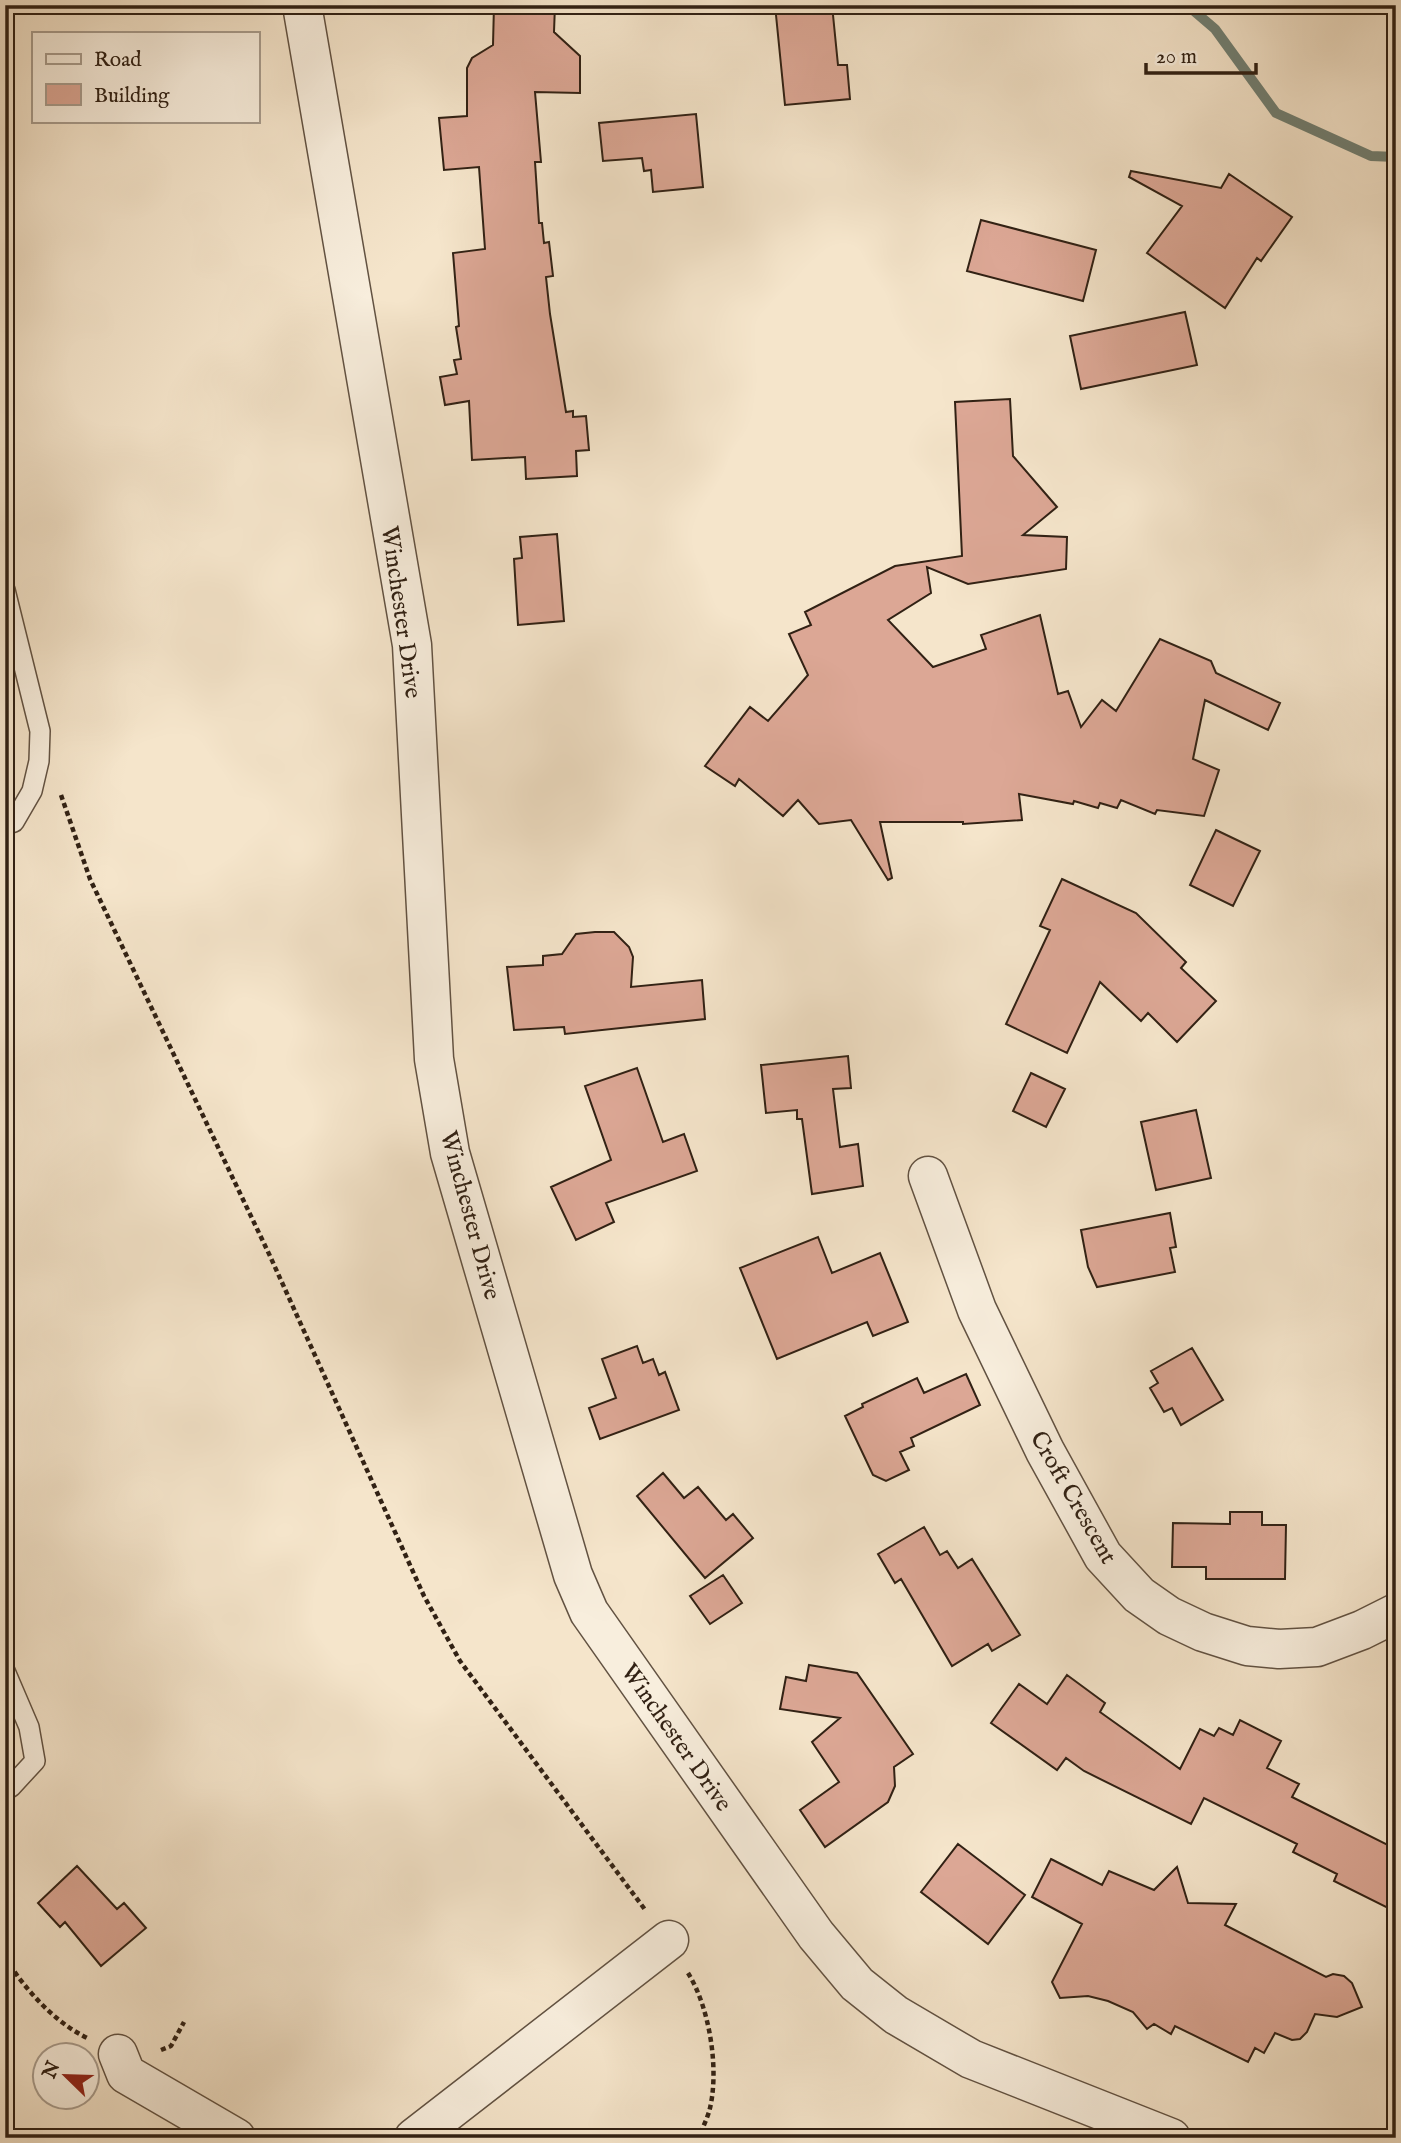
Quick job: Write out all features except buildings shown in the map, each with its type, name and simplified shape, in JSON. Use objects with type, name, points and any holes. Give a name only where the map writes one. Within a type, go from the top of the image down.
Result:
[{"type":"street","name":"Winchester Drive","points":[[302,5],[412,645],[435,1059],[450,1153],[573,1575],[589,1612],[816,1935],[858,1984],[896,2015],[971,2059],[1171,2138]]},
{"type":"street","name":"Croft Crescent","points":[[928,1176],[977,1310],[1045,1451],[1103,1556],[1139,1595],[1169,1616],[1203,1632],[1247,1646],[1279,1649],[1317,1647],[1363,1630],[1396,1613]]},
{"type":"street","points":[[414,2138],[669,1940]]},
{"type":"street","points":[[118,2054],[126,2074],[236,2138]]},
{"type":"lane","points":[[5,590],[40,732],[39,761],[32,792],[14,822],[5,825]]},
{"type":"lane","points":[[5,1671],[29,1727],[35,1761],[11,1787],[5,1787]]},
{"type":"path","points":[[61,793],[90,879],[270,1255],[424,1596],[460,1661],[669,1940],[696,1986],[709,2022],[712,2073],[709,2111],[699,2138]]},
{"type":"waterway","points":[[1187,5],[1215,29],[1276,113],[1371,156],[1396,157]]}]
